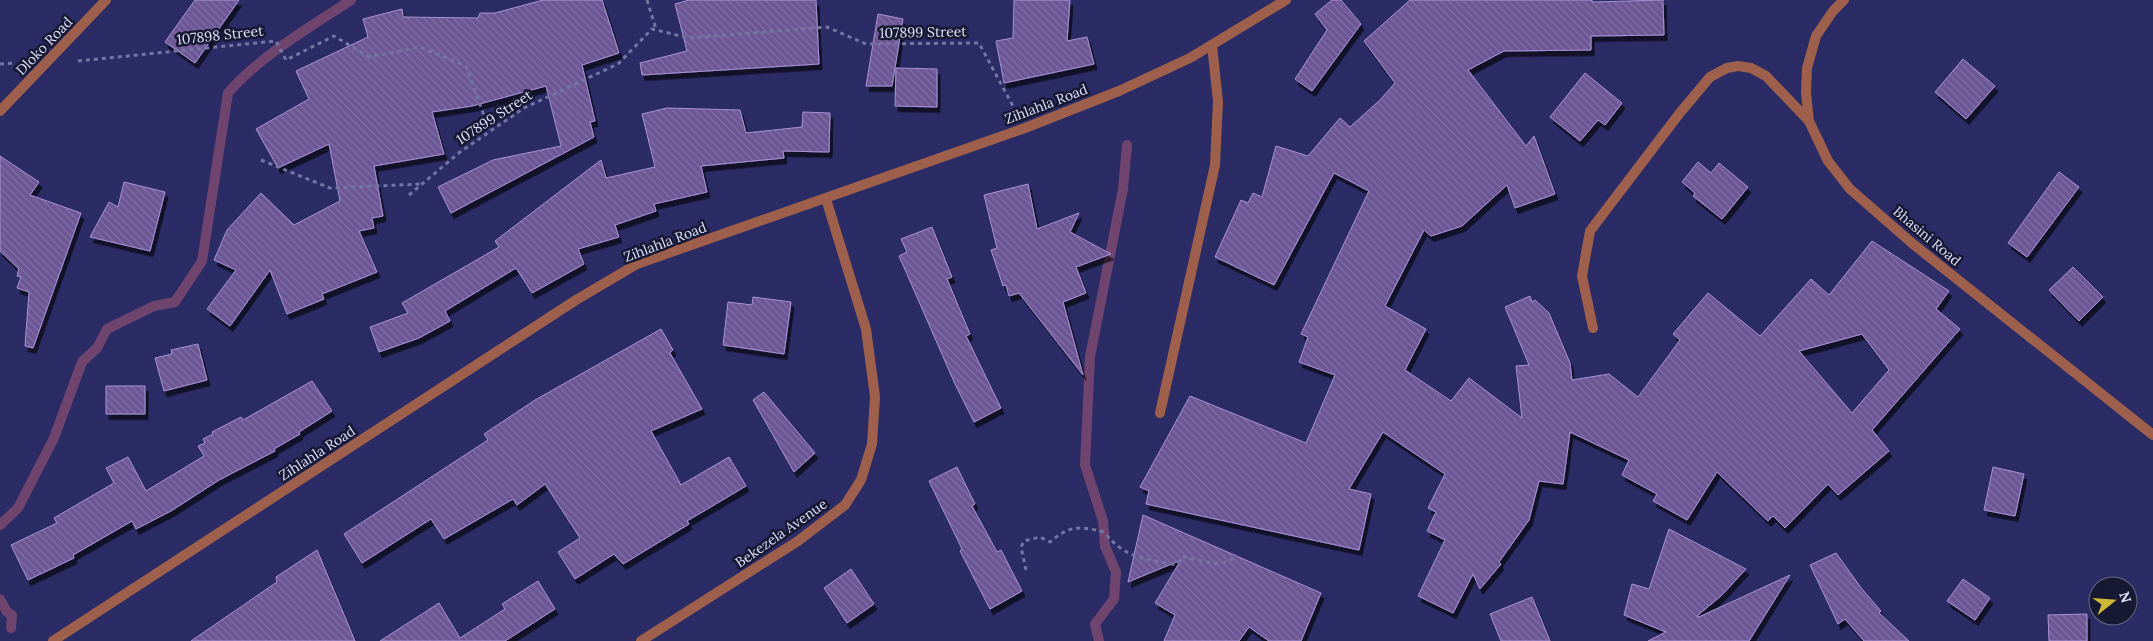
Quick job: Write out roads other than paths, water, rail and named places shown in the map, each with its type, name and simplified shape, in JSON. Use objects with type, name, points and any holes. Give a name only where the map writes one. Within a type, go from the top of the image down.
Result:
[{"type":"street","name":"Dloko Road","points":[[0,111],[49,62],[106,0]]},
{"type":"street","name":"Zihlahla Road","points":[[53,641],[576,300],[638,264],[1025,128],[1119,91],[1190,58],[1286,0]]},
{"type":"street","name":"Bhasini Road","points":[[1844,0],[1833,11],[1816,36],[1807,68],[1806,94],[1809,121],[1828,161],[1850,189],[1913,244],[2153,435]]},
{"type":"street","points":[[1160,413],[1215,165],[1218,101],[1212,45]]},
{"type":"street","points":[[1593,328],[1582,276],[1590,231],[1679,114],[1710,77],[1727,68],[1738,66],[1751,68],[1766,76],[1809,121]]},
{"type":"street","name":"Bekezela Avenue","points":[[641,641],[798,541],[845,505],[861,480],[872,444],[875,397],[866,329],[826,199]]},
{"type":"waterway","points":[[0,525],[18,508],[54,438],[82,362],[97,348],[107,329],[154,306],[175,302],[202,261],[228,93],[270,54],[351,0]]},
{"type":"waterway","points":[[1099,641],[1095,624],[1114,599],[1116,572],[1105,546],[1103,521],[1085,465],[1090,357],[1123,189],[1127,145]]},
{"type":"waterway","points":[[0,599],[7,612],[12,615],[11,628]]}]
